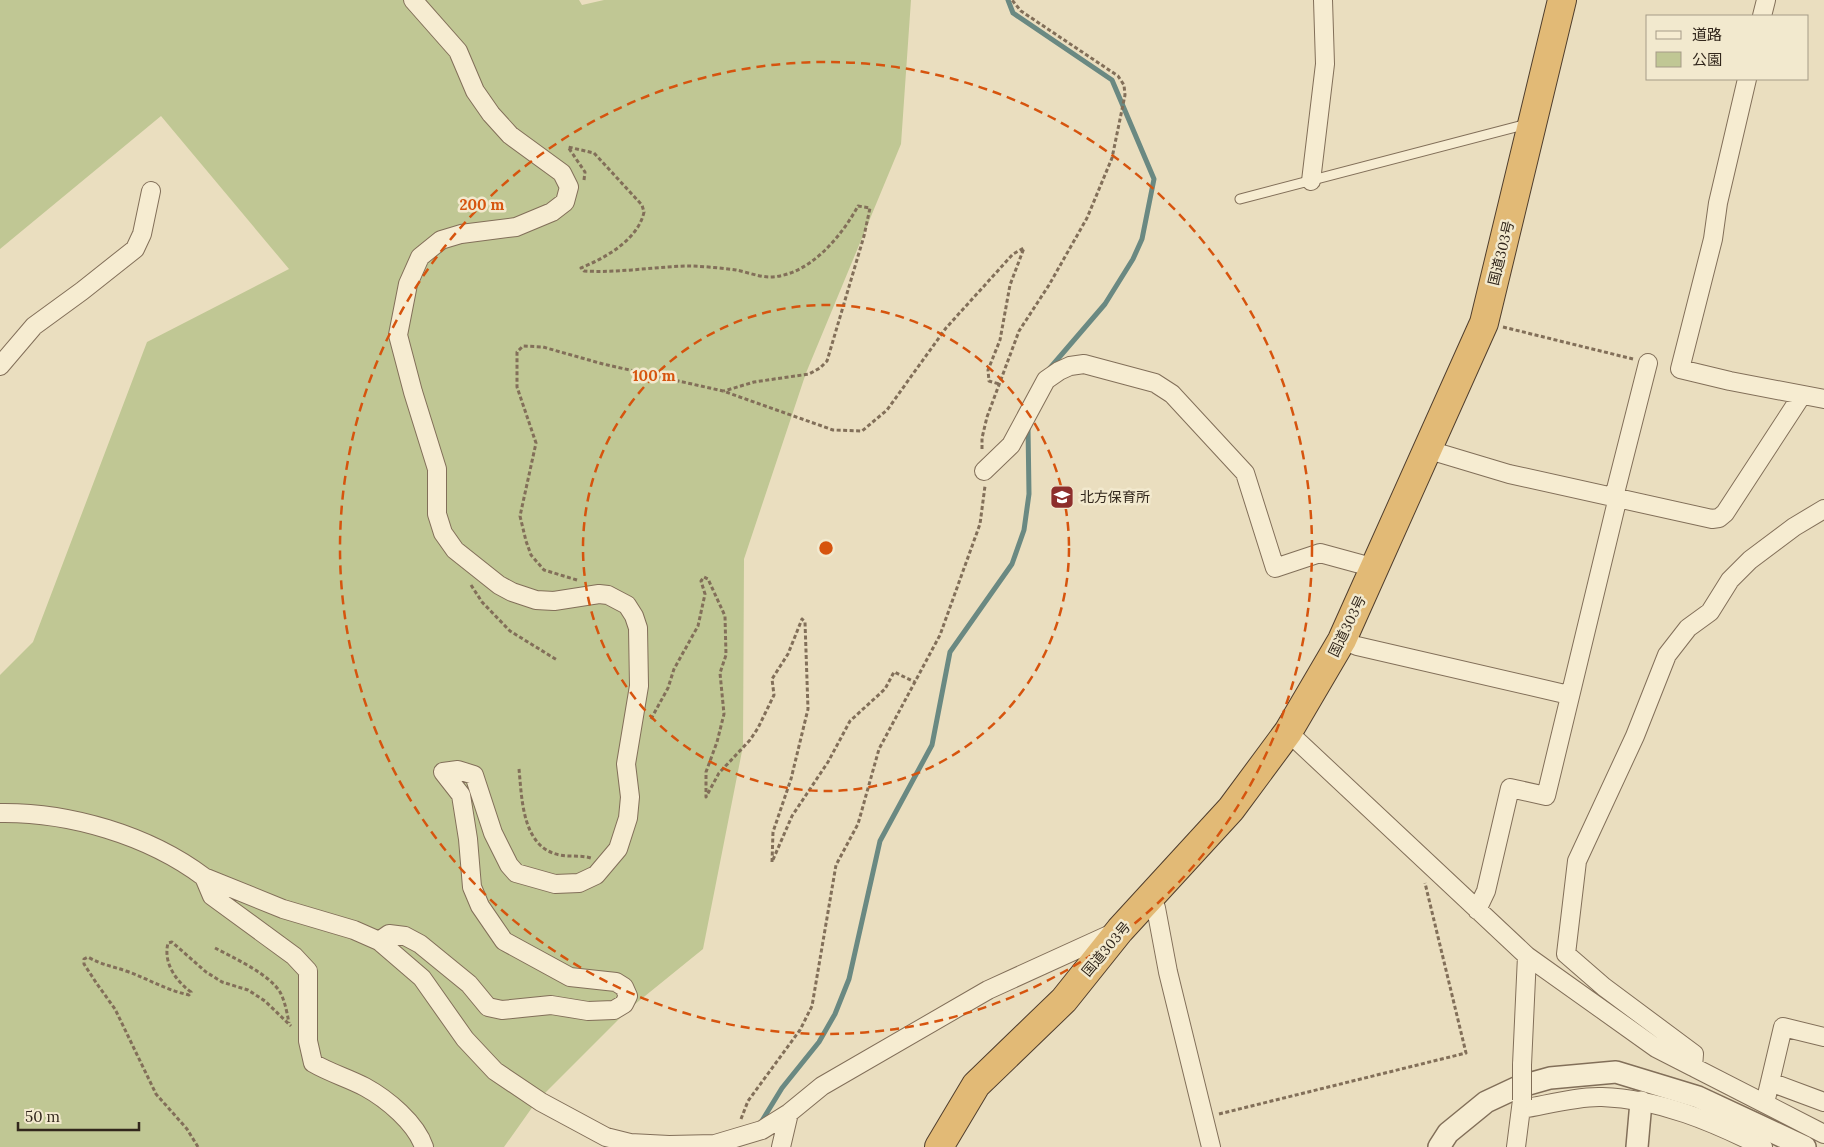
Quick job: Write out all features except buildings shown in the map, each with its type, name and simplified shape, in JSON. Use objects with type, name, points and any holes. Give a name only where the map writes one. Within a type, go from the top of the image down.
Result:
[{"type":"highway","name":"国道303号","points":[[939,1147],[976,1085],[1064,1000],[1120,930],[1231,809],[1288,732],[1342,640],[1429,450],[1484,323],[1534,123],[1562,0]]},
{"type":"street","points":[[379,941],[389,934],[405,936],[420,944],[469,984],[488,1007],[502,1010],[551,1005],[588,1011],[614,1010],[624,1004],[628,996],[624,987],[616,982],[570,977],[504,941],[480,906],[472,887],[468,839],[461,795],[443,772],[458,770],[474,775],[493,833],[509,865],[516,873],[555,884],[579,883],[596,875],[618,849],[628,818],[630,798],[626,764],[639,686],[638,628],[627,605],[608,595],[599,594],[554,601],[536,600],[499,585],[455,550],[443,533],[437,514],[437,469],[413,392],[398,335],[408,284],[420,258],[441,240],[461,234],[516,227],[552,212],[565,202],[569,187],[562,172],[510,135],[491,114],[475,91],[458,51],[413,0]]},
{"type":"street","points":[[1311,181],[1325,64],[1323,0]]},
{"type":"street","points":[[1762,15],[1766,0]]},
{"type":"street","points":[[1747,80],[1718,204],[1713,239],[1680,369],[1824,399]]},
{"type":"street","points":[[0,366],[34,326],[82,292],[135,249],[142,234],[151,191]]},
{"type":"street","points":[[1477,910],[1486,891],[1510,788],[1546,796],[1648,362]]},
{"type":"street","points":[[984,470],[1011,444],[1046,380],[1070,366],[1084,364],[1155,383],[1172,394],[1245,474],[1275,568],[1320,553],[1375,568]]},
{"type":"street","points":[[1429,450],[1510,474],[1712,519],[1719,518],[1725,513],[1802,395]]},
{"type":"street","points":[[1692,1067],[1694,1054],[1641,1016],[1566,954],[1577,862],[1635,736],[1667,655],[1688,628],[1710,612],[1730,580],[1750,560],[1794,527],[1824,509]]},
{"type":"street","points":[[1342,640],[1357,646],[1569,695]]},
{"type":"street","points":[[1288,732],[1527,956],[1656,1048],[1824,1134]]},
{"type":"street","points":[[0,813],[42,814],[88,824],[148,846],[193,869],[204,878],[283,909],[354,930],[379,941],[422,978],[465,1039],[483,1060],[541,1102],[564,1115],[606,1137],[630,1143],[669,1145],[715,1144],[741,1138],[762,1130],[789,1113],[822,1086],[988,990],[1120,930]]},
{"type":"street","points":[[204,878],[212,896],[294,956],[308,971],[308,1041],[313,1063],[330,1074],[366,1088],[398,1112],[421,1138],[424,1147]]},
{"type":"street","points":[[1149,899],[1156,908],[1168,972],[1211,1147]]},
{"type":"street","points":[[1516,1147],[1522,1104],[1527,956]]},
{"type":"street","points":[[1764,1104],[1784,1027],[1824,1037]]},
{"type":"street","points":[[1439,1147],[1448,1133],[1486,1102],[1518,1087],[1550,1078],[1616,1072],[1698,1097],[1805,1147]]},
{"type":"street","points":[[1770,1082],[1824,1102]]},
{"type":"street","points":[[1522,1104],[1601,1097],[1641,1102],[1667,1107],[1719,1125],[1763,1147]]},
{"type":"street","points":[[1637,1147],[1641,1102]]},
{"type":"street","points":[[781,1147],[789,1113]]},
{"type":"lane","points":[[1240,199],[1534,123]]},
{"type":"path","points":[[741,1138],[740,1122],[748,1101],[800,1030],[812,1006],[836,865],[858,824],[879,749],[940,635],[980,524],[985,494],[982,438],[999,384],[1019,331],[1049,285],[1088,218],[1112,158],[1125,95],[1124,85],[1118,76],[1020,11],[1012,0]]},
{"type":"path","points":[[566,196],[574,197],[582,192],[585,177],[585,172],[568,147],[594,153],[642,205],[643,218],[635,230],[603,259],[581,268],[584,271],[592,272],[616,272],[687,266],[735,270],[768,277],[788,274],[814,260],[848,224],[858,206],[870,208],[864,236],[827,361],[820,368],[809,374],[754,382],[723,391]]},
{"type":"path","points":[[608,595],[601,586],[544,570],[531,555],[526,541],[520,516],[536,443],[517,387],[517,352],[523,346],[543,347],[603,364],[723,391],[833,430],[862,431],[887,410],[953,320],[1013,254],[1024,248],[1010,285],[1000,340],[988,370],[989,380],[999,384]]},
{"type":"path","points":[[1484,323],[1648,362]]},
{"type":"path","points":[[649,722],[698,626],[705,594],[701,581],[704,577],[708,579],[725,616],[726,655],[720,673],[724,714],[717,742],[706,772],[706,798],[719,773],[750,740],[758,728],[774,695],[772,679],[788,654],[802,619],[805,622],[808,709],[791,779],[773,832],[772,862],[792,816],[828,762],[850,721],[885,689],[894,672],[915,682]]},
{"type":"path","points":[[469,582],[482,602],[510,631],[558,660]]},
{"type":"path","points":[[519,769],[524,812],[530,831],[538,843],[546,850],[560,855],[582,856],[606,864]]},
{"type":"path","points":[[1204,1118],[1466,1053],[1428,900],[1422,867],[1424,859]]},
{"type":"path","points":[[198,1147],[187,1129],[156,1094],[115,1010],[92,978],[84,964],[84,959],[88,958],[108,967],[126,971],[171,991],[189,995],[191,992],[183,986],[171,968],[167,947],[168,943],[172,942],[206,972],[222,982],[248,990],[265,1001],[289,1023],[297,1034],[308,1041]]},
{"type":"path","points":[[215,948],[257,971],[277,987],[281,994],[289,1023]]},
{"type":"green space","points":[[0,0],[579,0],[582,5],[604,0],[911,0],[901,144],[806,373],[744,559],[743,746],[703,949],[629,1009],[536,1102],[504,1147],[0,1147],[0,675],[33,642],[147,342],[289,269],[161,116],[0,249]]},
{"type":"waterway","points":[[1008,0],[1013,13],[1112,80],[1154,179],[1142,239],[1133,259],[1105,304],[1050,368]]},
{"type":"waterway","points":[[760,1124],[782,1088],[819,1042],[835,1014],[849,979],[880,841],[932,745],[950,652],[1012,564],[1024,530],[1029,494],[1028,427]]},
{"type":"place","name":"北方保育所","points":[[1062,497]]}]
